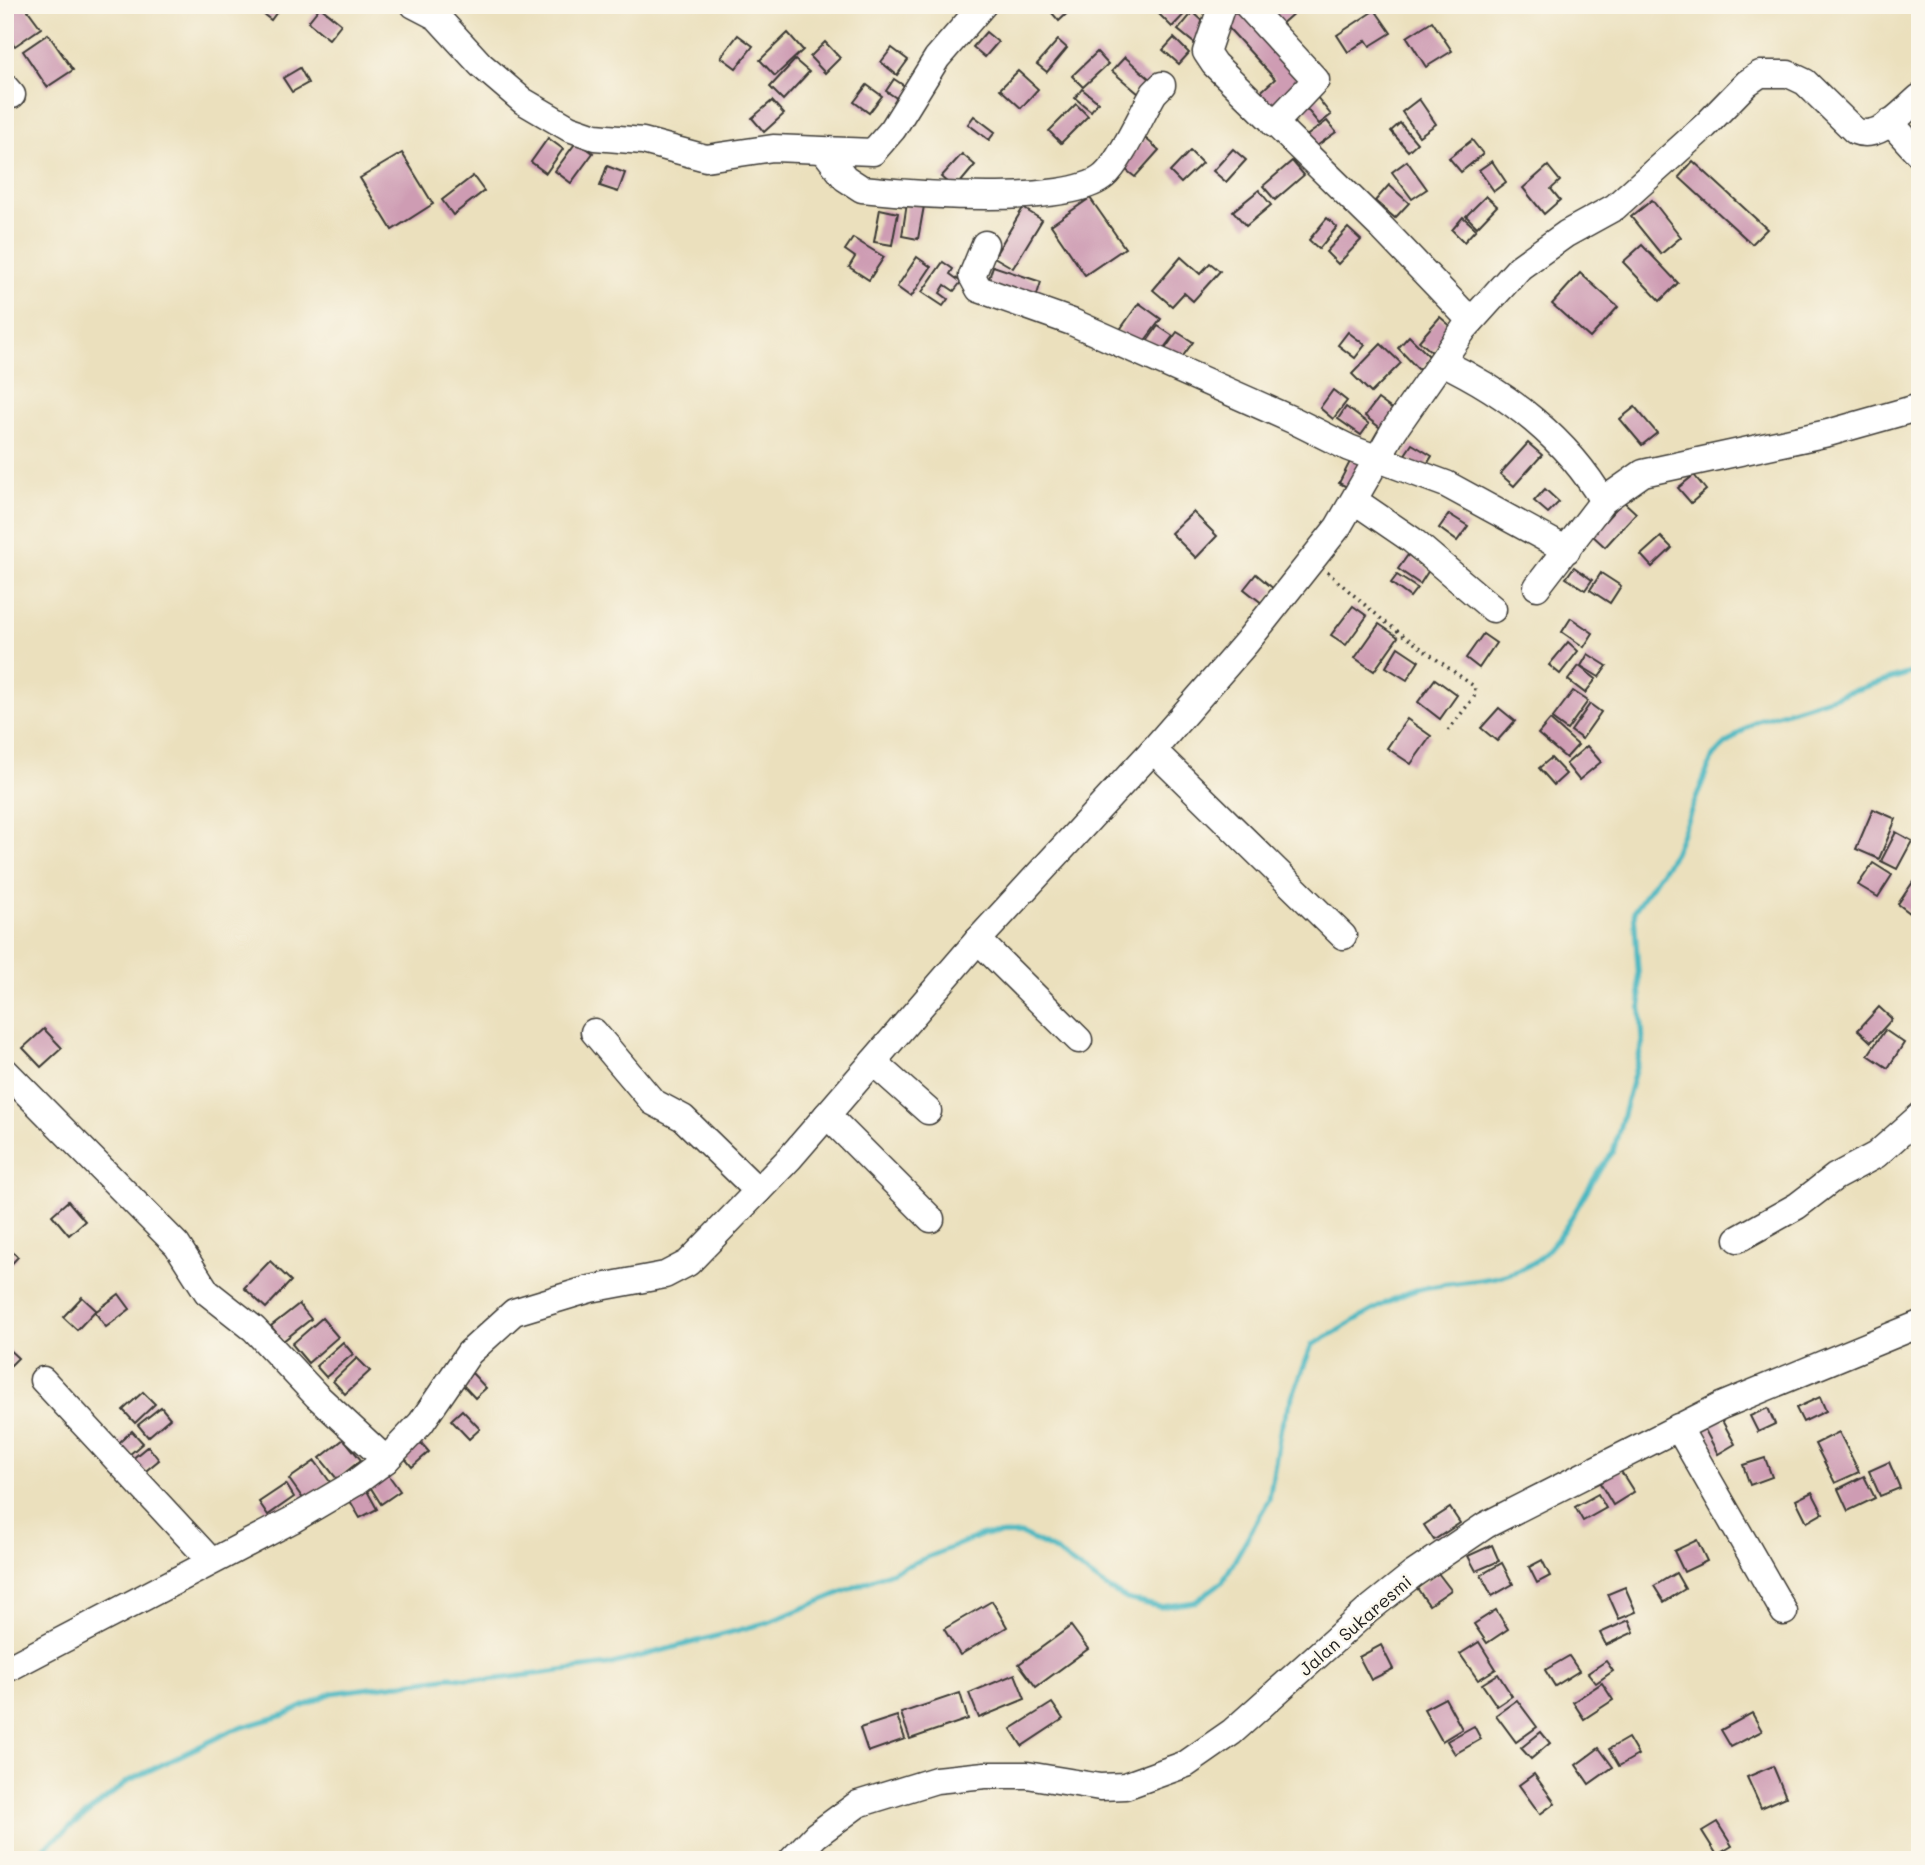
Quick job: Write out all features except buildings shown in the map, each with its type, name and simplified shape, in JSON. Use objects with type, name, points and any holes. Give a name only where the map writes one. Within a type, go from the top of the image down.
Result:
[{"type":"street","points":[[414,5],[437,18],[481,65],[513,93],[569,128],[595,137],[643,141],[706,158],[773,148],[873,152],[893,129],[937,58],[984,5]]},
{"type":"street","points":[[1222,5],[1206,52],[1471,321]]},
{"type":"street","points":[[1247,5],[1316,80],[1274,124]]},
{"type":"street","points":[[5,1670],[331,1499],[386,1460],[421,1423],[469,1353],[514,1312],[590,1289],[676,1272],[705,1248],[827,1115],[978,940],[1153,750],[1312,560],[1355,501],[1394,430],[1471,321],[1520,267],[1566,234],[1615,207],[1705,126],[1747,83],[1760,74],[1788,74],[1804,82],[1855,131],[1863,134],[1873,133],[1890,122],[1920,97]]},
{"type":"street","points":[[825,152],[845,178],[862,188],[1024,195],[1085,186],[1109,171],[1154,93],[1162,85]]},
{"type":"street","points":[[1890,122],[1920,155]]},
{"type":"street","points":[[985,244],[972,276],[979,289],[1072,322],[1295,421],[1349,448],[1446,484],[1567,550]]},
{"type":"street","points":[[1442,362],[1476,378],[1568,450],[1603,501]]},
{"type":"street","points":[[1537,587],[1603,501],[1643,473],[1828,433],[1920,407]]},
{"type":"street","points":[[1355,501],[1412,540],[1493,608]]},
{"type":"street","points":[[1153,750],[1343,936]]},
{"type":"street","points":[[978,940],[1079,1040]]},
{"type":"street","points":[[594,1032],[653,1102],[683,1118],[758,1191]]},
{"type":"street","points":[[873,1062],[929,1111]]},
{"type":"street","points":[[5,1071],[177,1245],[207,1292],[254,1329],[317,1396],[386,1460]]},
{"type":"street","points":[[827,1115],[931,1219]]},
{"type":"street","points":[[1738,1239],[1797,1206],[1835,1177],[1876,1155],[1920,1116]]},
{"type":"street","name":"Jalan Sukaresmi","points":[[792,1860],[816,1835],[858,1804],[936,1780],[985,1774],[1027,1775],[1100,1787],[1125,1786],[1186,1764],[1232,1732],[1367,1611],[1447,1550],[1486,1525],[1678,1427],[1920,1324]]},
{"type":"street","points":[[43,1380],[211,1561]]},
{"type":"street","points":[[1678,1427],[1784,1612]]},
{"type":"path","points":[[1312,560],[1385,622],[1475,687],[1475,697],[1447,732]]},
{"type":"waterway","points":[[29,1860],[128,1781],[233,1730],[284,1715],[332,1693],[451,1677],[488,1680],[608,1665],[769,1622],[982,1535],[1021,1534],[1052,1549],[1127,1599],[1160,1607],[1195,1602],[1223,1581],[1269,1499],[1281,1426],[1312,1345],[1404,1294],[1432,1286],[1500,1276],[1531,1264],[1544,1254],[1564,1230],[1613,1152],[1643,1041],[1634,911],[1674,853],[1713,756],[1755,721],[1920,670]]}]
